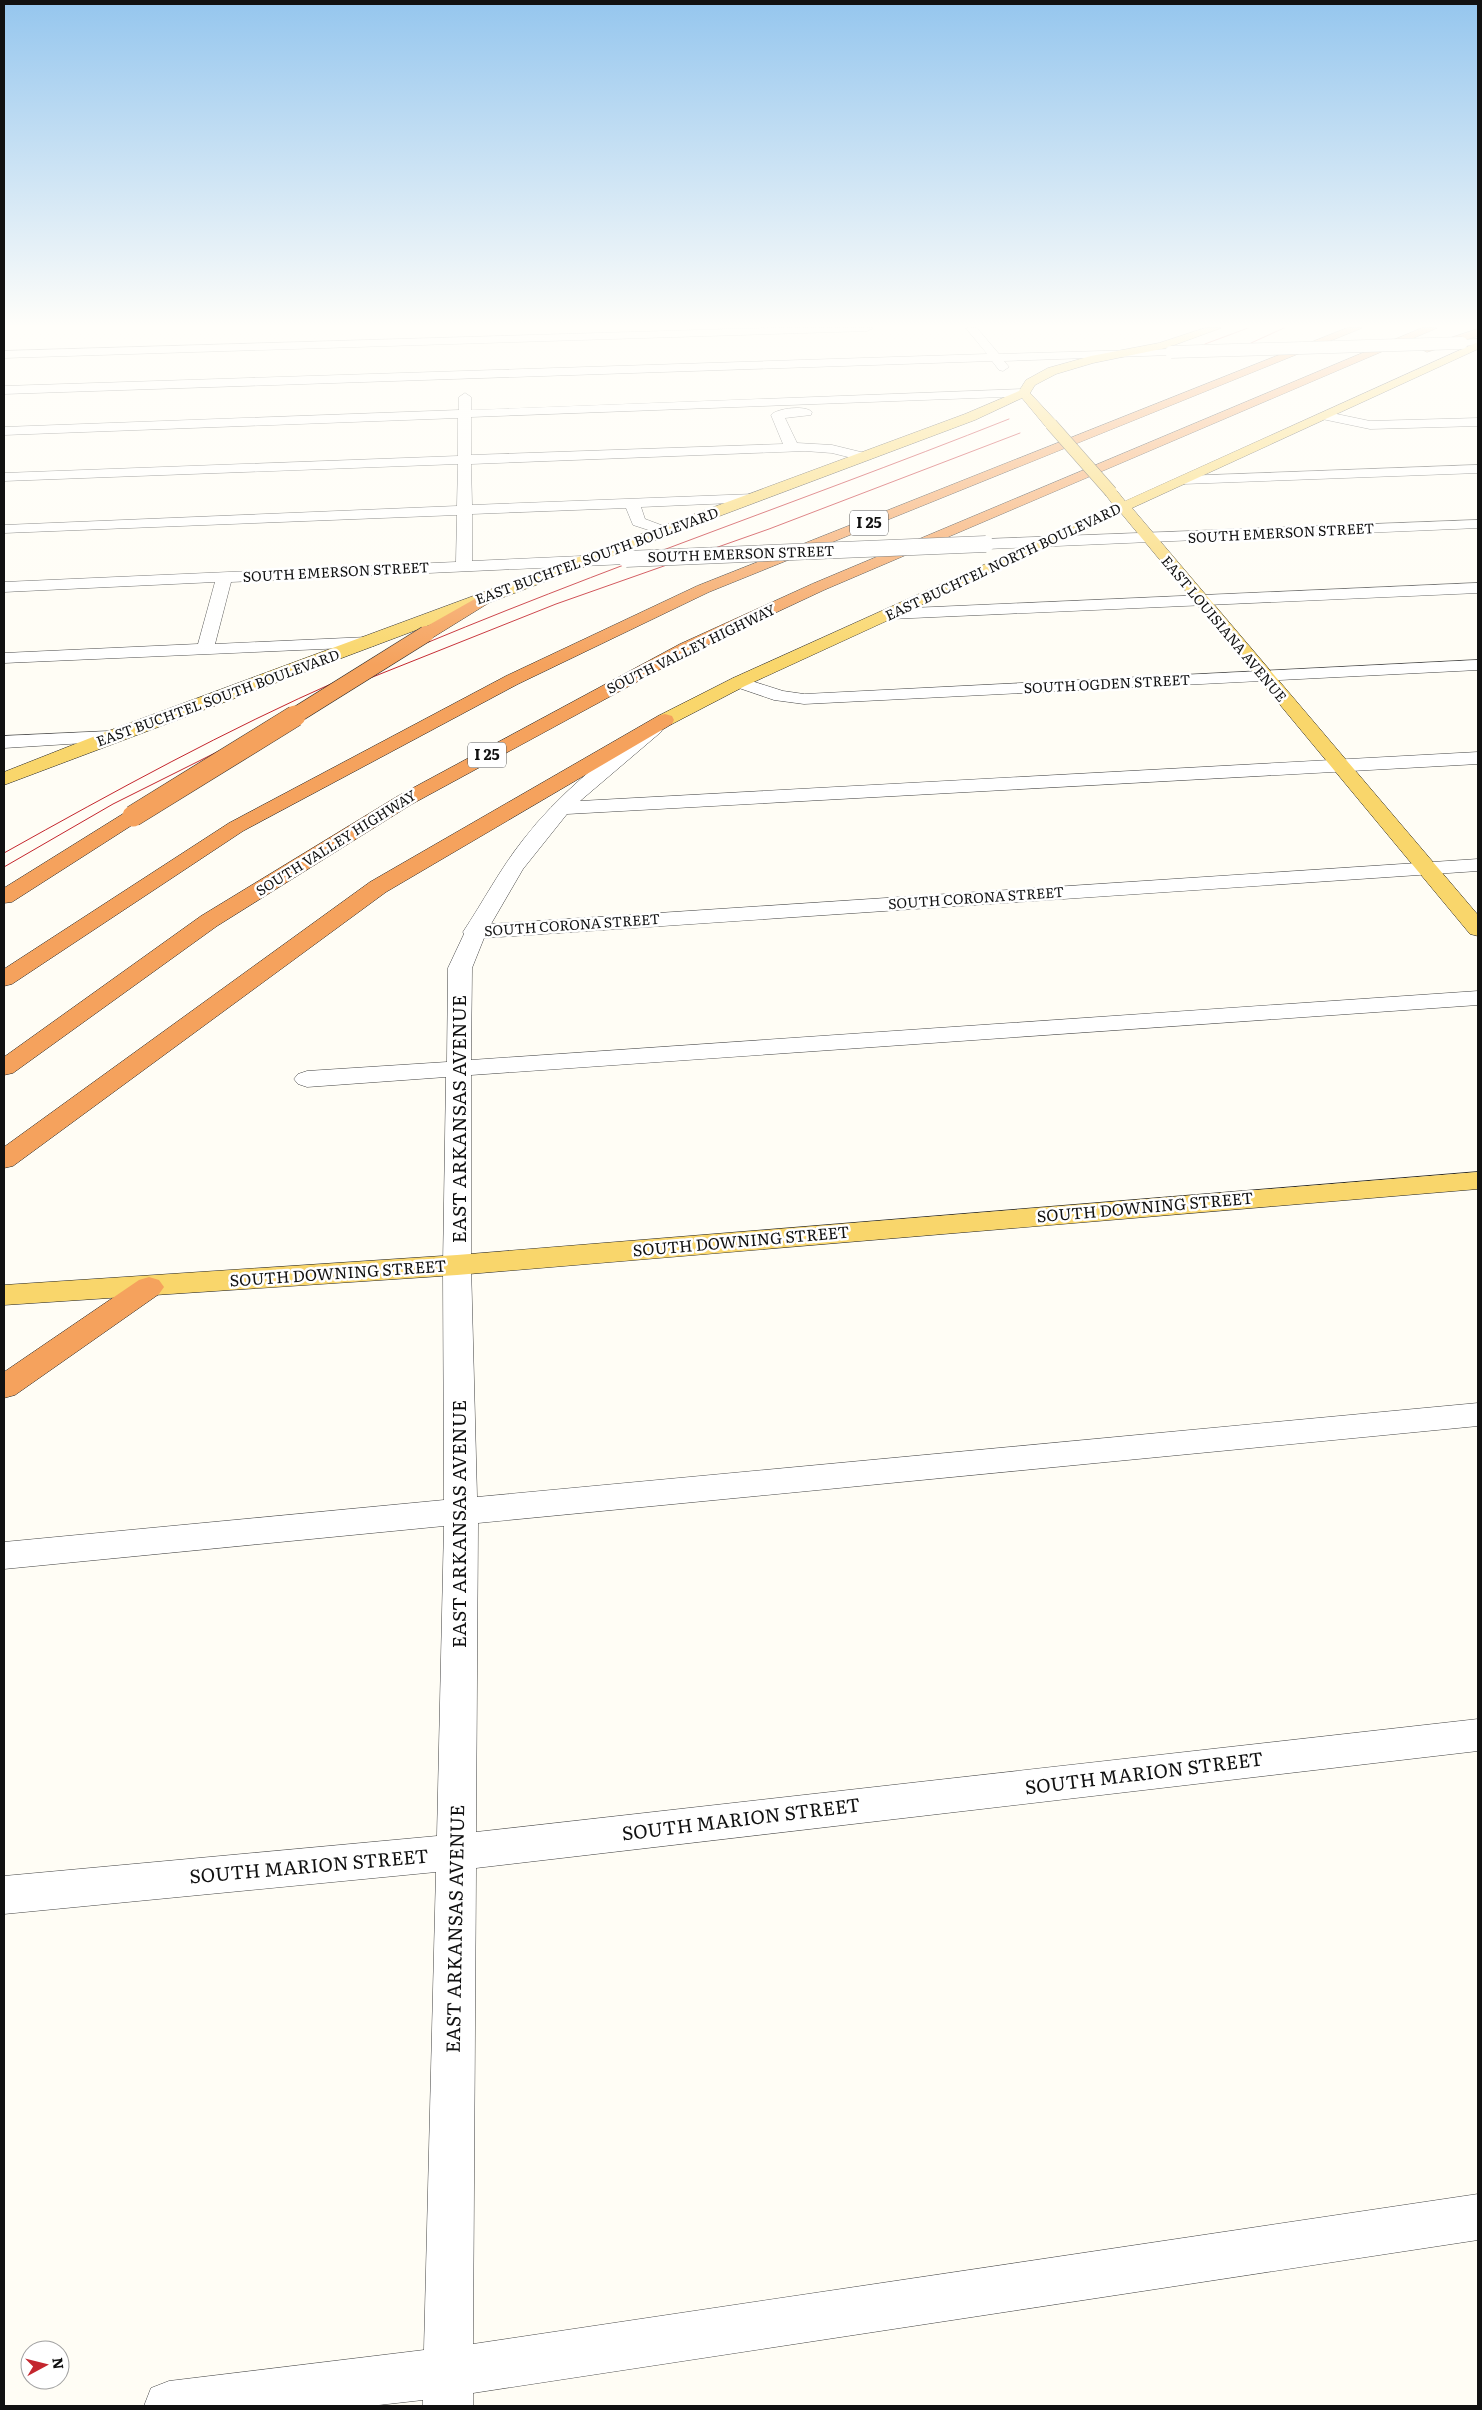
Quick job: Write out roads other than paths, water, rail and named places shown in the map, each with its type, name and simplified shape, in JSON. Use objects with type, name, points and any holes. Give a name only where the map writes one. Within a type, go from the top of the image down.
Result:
[{"type":"highway","name":"I 25","points":[[4,978],[236,827],[512,680],[703,589],[1075,440]]},
{"type":"highway","name":"SOUTH VALLEY HIGHWAY","points":[[4,1068],[210,921],[404,800],[686,648],[818,587],[1165,440]]},
{"type":"highway","points":[[1008,507],[1195,442]]},
{"type":"highway","points":[[4,897],[489,596]]},
{"type":"highway","points":[[4,1160],[378,887],[665,720]]},
{"type":"highway","points":[[4,966],[236,827]]},
{"type":"highway","points":[[4,1387],[149,1286]]},
{"type":"main road","name":"EAST BUCHTEL SOUTH BOULEVARD","points":[[4,779],[110,737],[908,440]]},
{"type":"main road","name":"EAST LOUISIANA AVENUE","points":[[1066,440],[1124,507],[1478,929]]},
{"type":"main road","name":"EAST BUCHTEL NORTH BOULEVARD","points":[[665,720],[739,682],[1272,440]]},
{"type":"main road","name":"SOUTH DOWNING STREET","points":[[4,1295],[458,1265],[1478,1180]]},
{"type":"street","points":[[464,440],[464,566]]},
{"type":"street","points":[[789,440],[792,448]]},
{"type":"street","points":[[4,477],[792,448],[832,449],[864,457]]},
{"type":"street","points":[[1183,480],[1478,469]]},
{"type":"street","points":[[4,528],[754,498]]},
{"type":"street","points":[[632,502],[638,522],[664,531]]},
{"type":"street","name":"SOUTH EMERSON STREET","points":[[4,587],[1478,524]]},
{"type":"street","points":[[205,649],[224,577]]},
{"type":"street","points":[[890,614],[1202,602],[1478,588]]},
{"type":"street","points":[[4,658],[368,642]]},
{"type":"street","name":"SOUTH OGDEN STREET","points":[[739,682],[780,696],[804,699],[1478,665]]},
{"type":"street","name":"EAST ARKANSAS AVENUE","points":[[448,2389],[461,1512],[458,1265],[460,968],[474,932],[519,860],[561,808],[589,781],[665,720]]},
{"type":"street","points":[[4,742],[110,737]]},
{"type":"street","points":[[561,808],[1341,767],[1478,758]]},
{"type":"street","name":"SOUTH CORONA STREET","points":[[474,932],[1478,865]]},
{"type":"street","points":[[307,1079],[460,1070],[1478,998]]},
{"type":"street","points":[[4,1554],[1478,1415]]},
{"type":"street","name":"SOUTH MARION STREET","points":[[4,1895],[457,1852],[1478,1735]]},
{"type":"street","points":[[169,2406],[448,2389],[1478,2217]]},
{"type":"tram line","points":[[4,853],[213,740],[342,679],[507,610],[955,440]]},
{"type":"tram line","points":[[4,867],[113,804],[345,688],[556,604],[769,529],[1000,440]]}]
